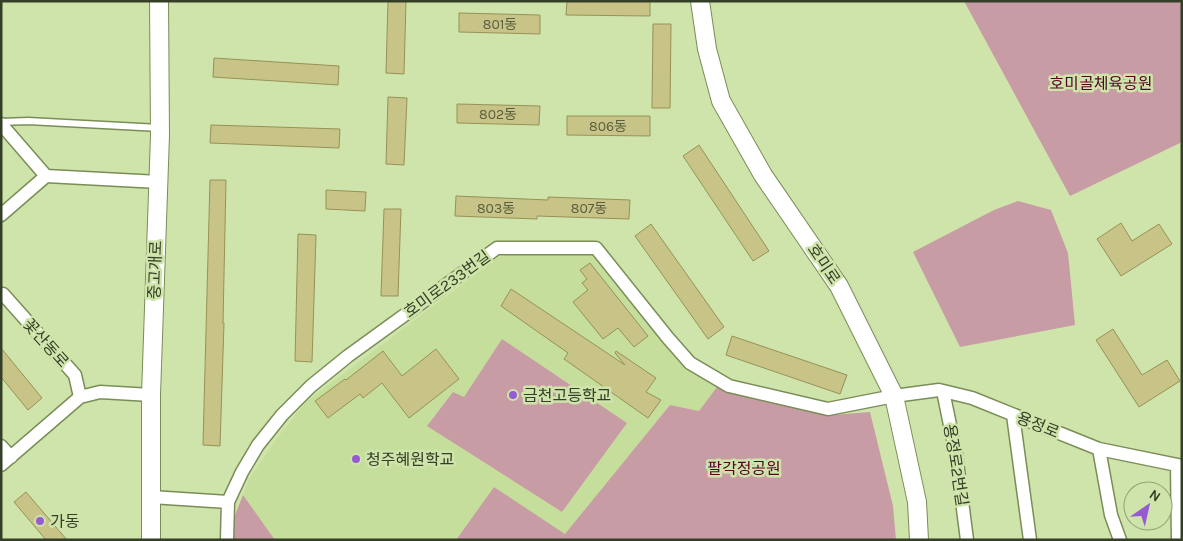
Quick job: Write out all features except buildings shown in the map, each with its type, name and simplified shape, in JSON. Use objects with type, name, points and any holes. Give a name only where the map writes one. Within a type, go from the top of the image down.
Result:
[{"type":"street","name":"중고개로","points":[[151,540],[151,395],[160,128],[159,1]]},
{"type":"street","name":"호미로","points":[[700,1],[707,50],[721,101],[763,175],[839,286],[894,396],[917,502],[919,540]]},
{"type":"street","points":[[1,123],[46,176]]},
{"type":"street","points":[[1,214],[46,176],[158,182]]},
{"type":"street","name":"호미로233번길","points":[[228,502],[242,472],[258,445],[310,386],[348,356],[497,248],[596,248],[690,363],[729,386],[828,409],[894,396]]},
{"type":"street","name":"꽃산동로","points":[[3,294],[75,375],[80,397]]},
{"type":"street","name":"용정로","points":[[894,396],[939,390],[972,398],[1099,449],[1179,466]]},
{"type":"street","name":"용정로2번길","points":[[943,391],[956,454],[967,540]]},
{"type":"street","points":[[1,446],[6,461],[80,397],[100,392],[151,395]]},
{"type":"street","points":[[1013,415],[1030,540]]},
{"type":"street","points":[[1099,449],[1111,515],[1120,540]]},
{"type":"street","points":[[1178,540],[1179,466]]},
{"type":"street","points":[[151,497],[228,502],[227,540]]},
{"type":"lane","points":[[1,123],[28,120],[160,128]]},
{"type":"shaded area","name":"금천고등학교","points":[[506,255],[592,255],[680,364],[717,387],[699,411],[670,405],[565,535],[494,487],[456,540],[275,540],[243,495],[249,479],[278,437],[306,402],[497,258]]},
{"type":"green space","name":"호미골체육공원","points":[[964,1],[1182,1],[1182,142],[1070,196]]},
{"type":"green space","points":[[1018,201],[1051,210],[1068,253],[1075,325],[960,347],[913,252],[994,210]]},
{"type":"green space","points":[[502,339],[627,423],[562,512],[427,426],[453,392],[464,397]]},
{"type":"green space","name":"팔각정공원","points":[[717,387],[832,415],[870,412],[893,506],[896,540],[456,540],[494,487],[565,534],[670,405],[699,411]]},
{"type":"green space","points":[[243,495],[275,540],[233,540],[233,520]]},
{"type":"place","name":"금천고등학교","points":[[513,395]]},
{"type":"place","name":"청주혜원학교","points":[[356,459]]},
{"type":"place","name":"가동","points":[[40,521]]}]
